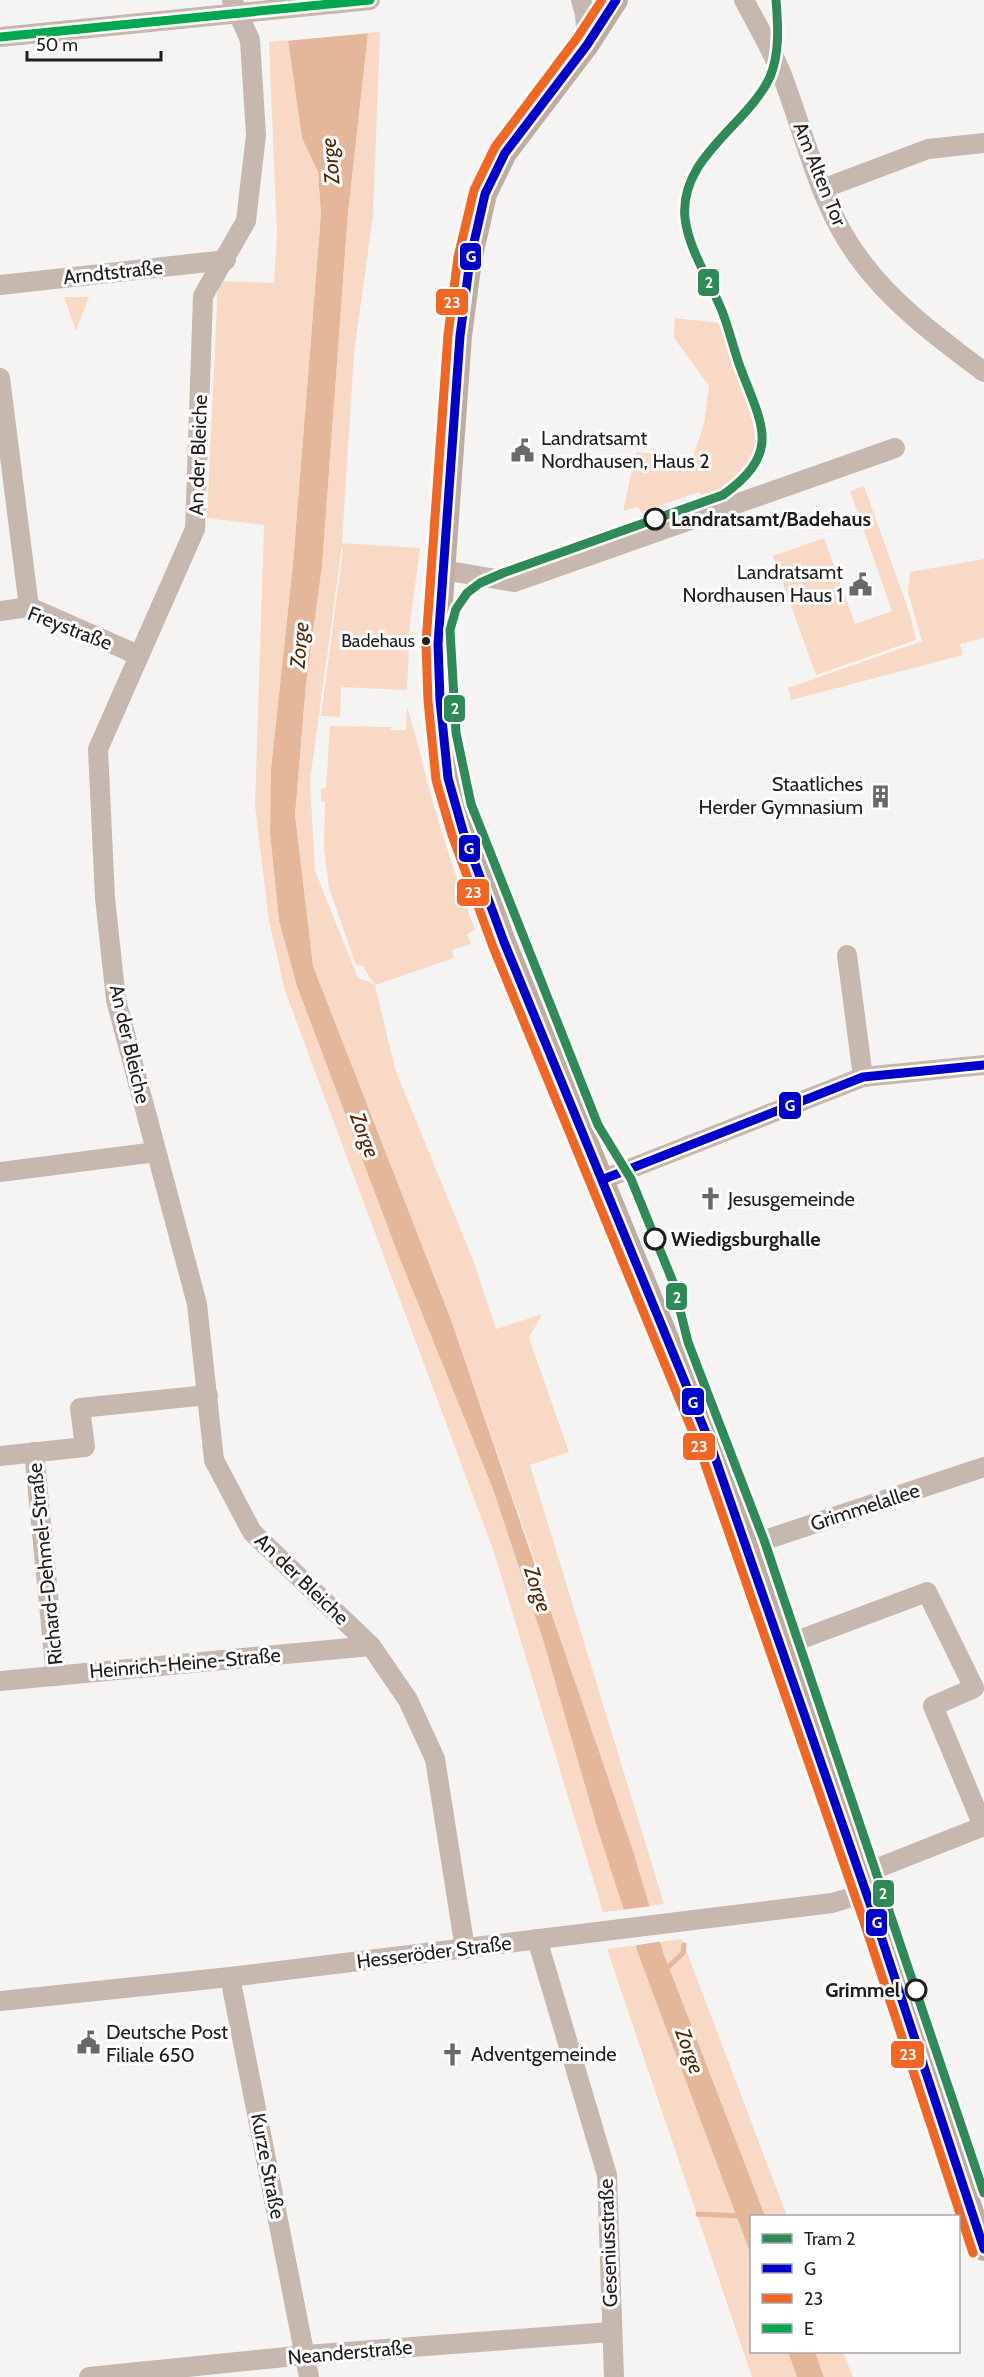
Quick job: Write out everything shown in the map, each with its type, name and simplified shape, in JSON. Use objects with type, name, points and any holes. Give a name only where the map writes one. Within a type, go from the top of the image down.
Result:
[{"type":"main road","points":[[616,0],[587,45],[505,153],[485,194],[471,260],[460,336],[438,644],[440,700],[448,778],[462,831],[504,942],[604,1179],[708,1437],[863,1884],[984,2249]]},
{"type":"street","points":[[0,37],[235,7],[266,11],[370,0]]},
{"type":"street","points":[[580,0],[585,14],[587,45]]},
{"type":"street","name":"Am Alten Tor","points":[[744,0],[782,74],[822,189],[842,231],[859,259],[898,300],[950,346],[984,372]]},
{"type":"street","name":"An der Bleiche","points":[[235,7],[250,40],[256,135],[246,221],[226,260],[203,296],[195,529],[98,749],[105,898],[116,1000],[197,1304],[214,1460],[252,1532],[371,1646],[408,1700],[435,1759],[465,1949]]},
{"type":"street","points":[[822,189],[928,149],[984,143]]},
{"type":"street","name":"Arndtstraße","points":[[0,285],[226,260]]},
{"type":"street","points":[[0,378],[29,607]]},
{"type":"street","points":[[443,570],[514,582],[895,448]]},
{"type":"street","name":"Freystraße","points":[[0,611],[29,607],[138,655]]},
{"type":"street","points":[[847,955],[863,1077]]},
{"type":"street","points":[[604,1179],[863,1077],[984,1065]]},
{"type":"street","points":[[0,1172],[156,1152]]},
{"type":"street","points":[[0,1456],[85,1447],[80,1408],[208,1395]]},
{"type":"street","name":"Richard-Dehmel-Straße","points":[[34,1452],[56,1676]]},
{"type":"street","name":"Grimmelallee","points":[[747,1546],[984,1467]]},
{"type":"street","points":[[780,1647],[927,1592],[974,1688],[933,1706],[983,1826],[863,1884]]},
{"type":"street","name":"Heinrich-Heine-Straße","points":[[0,1681],[371,1646]]},
{"type":"street","name":"Hesseröder Straße","points":[[0,2001],[230,1977],[832,1903],[863,1884]]},
{"type":"street","name":"Geseniusstraße","points":[[537,1940],[607,2175],[614,2377]]},
{"type":"street","name":"Kurze Straße","points":[[230,1977],[309,2377]]},
{"type":"street","name":"Neanderstraße","points":[[89,2377],[306,2355],[611,2332]]},
{"type":"shaded area","points":[[380,32],[373,216],[354,353],[342,543],[420,548],[410,623],[407,690],[341,687],[340,717],[321,716],[342,545],[310,781],[315,871],[358,978],[374,984],[363,966],[356,965],[329,888],[324,848],[325,802],[321,801],[321,789],[326,788],[330,726],[391,727],[391,730],[406,730],[407,707],[429,790],[475,930],[467,934],[471,944],[452,950],[454,958],[375,985],[395,1069],[473,1260],[496,1329],[542,1314],[529,1338],[569,1452],[530,1465],[664,1904],[649,1906],[531,1549],[451,1320],[313,966],[295,815],[306,683],[322,566],[348,213],[368,33]]},
{"type":"shaded area","points":[[288,40],[302,138],[318,172],[321,214],[293,564],[271,769],[270,833],[279,920],[400,1259],[493,1489],[544,1643],[624,1910],[603,1912],[494,1552],[285,991],[269,921],[255,806],[264,525],[207,518],[218,281],[274,283],[277,233],[269,42]]},
{"type":"shaded area","points":[[64,297],[89,297],[76,331]]},
{"type":"shaded area","points":[[675,318],[720,323],[750,398],[756,423],[756,446],[749,466],[732,483],[702,496],[699,492],[641,512],[638,507],[623,511],[636,452],[693,456],[704,424],[709,386],[674,338]]},
{"type":"shaded area","points":[[864,486],[911,617],[916,640],[816,675],[773,556],[824,538],[855,624],[892,611],[850,491]]},
{"type":"shaded area","points":[[984,559],[984,638],[960,644],[963,655],[791,700],[788,688],[922,641],[908,593],[910,572]]},
{"type":"shaded area","points":[[681,1939],[683,1942],[787,2215],[765,2215],[660,1942]]},
{"type":"shaded area","points":[[635,1945],[750,2252],[750,2353],[788,2353],[797,2377],[752,2377],[607,1949]]},
{"type":"shaded area","points":[[815,2353],[843,2353],[853,2377],[824,2377]]},
{"type":"water","name":"Zorge","points":[[286,0],[352,0],[368,33],[348,213],[322,566],[306,683],[295,815],[313,966],[451,1320],[633,1851],[663,1952],[765,2215],[750,2215],[750,2252],[639,1956],[598,1830],[544,1643],[493,1489],[400,1259],[297,986],[279,920],[270,833],[271,769],[293,564],[321,214],[318,172],[302,138],[288,40]]},
{"type":"water","points":[[788,2353],[815,2353],[824,2377],[797,2377]]},
{"type":"pier","points":[[283,0],[355,0],[371,33],[285,41]]},
{"type":"pier","points":[[652,1906],[663,1941],[632,1946],[621,1910]]},
{"type":"waterway","points":[[664,1971],[683,1953],[684,1945]]},
{"type":"waterway","points":[[698,2214],[741,2216]]},
{"type":"tram line","name":"2","points":[[776,0],[777,49],[770,77],[759,95],[703,160],[686,196],[685,218],[691,242],[722,311],[761,424],[760,452],[753,466],[741,480],[723,495],[503,573],[480,583],[467,593],[456,609],[450,630],[456,733],[471,804],[598,1125],[631,1179],[673,1282],[688,1342],[764,1540],[984,2193]]},
{"type":"tram line","points":[[777,79],[790,118]]},
{"type":"transit line","name":"E","points":[[0,37],[370,0]]},
{"type":"transit line","name":"23","points":[[602,0],[577,38],[495,147],[474,190],[458,257],[448,335],[426,643],[428,701],[436,780],[452,835],[493,947],[699,1447],[865,1925],[973,2253]]},
{"type":"transit line","name":"G","points":[[616,0],[587,45],[505,153],[485,194],[470,260],[460,336],[438,644],[440,700],[448,778],[463,831],[504,942],[710,1443],[876,1921],[984,2249]]},
{"type":"transit line","name":"G","points":[[604,1179],[863,1077],[984,1065]]},
{"type":"place","name":"Landratsamt Nordhausen, Haus 2","points":[[523,450]]},
{"type":"place","name":"Landratsamt/Badehaus","points":[[655,519]]},
{"type":"place","name":"Landratsamt Nordhausen Haus 1","points":[[861,584]]},
{"type":"place","name":"Badehaus","points":[[426,641]]},
{"type":"place","name":"Staatliches Herder Gymnasium","points":[[881,796]]},
{"type":"place","name":"Jesusgemeinde","points":[[710,1199]]},
{"type":"place","name":"Wiedigsburghalle","points":[[655,1239]]},
{"type":"place","name":"Grimmel","points":[[916,1990]]},
{"type":"place","name":"Deutsche Post Filiale 650","points":[[88,2043]]},
{"type":"place","name":"Adventgemeinde","points":[[453,2054]]}]
